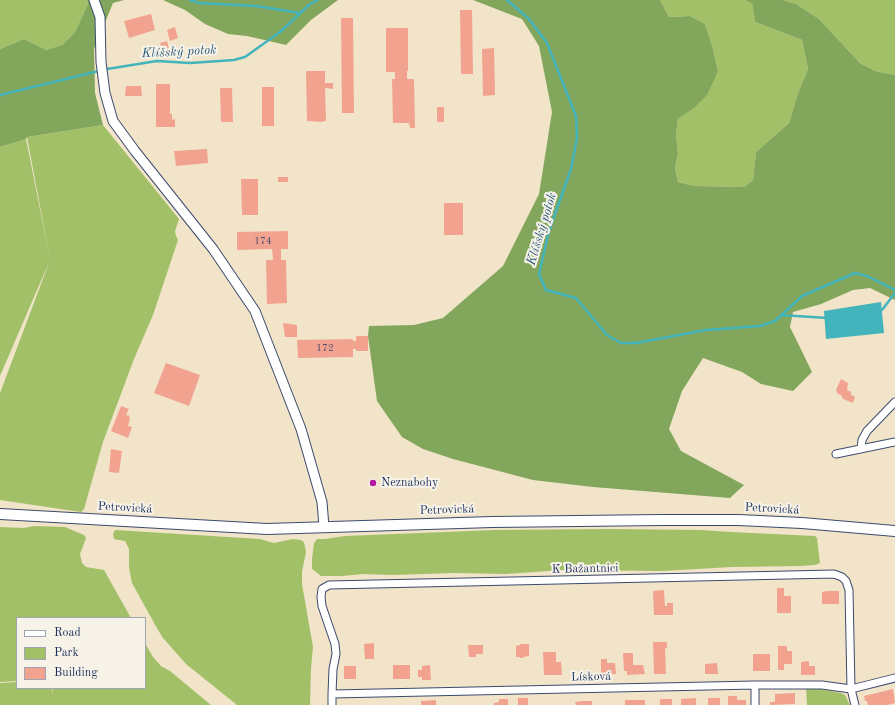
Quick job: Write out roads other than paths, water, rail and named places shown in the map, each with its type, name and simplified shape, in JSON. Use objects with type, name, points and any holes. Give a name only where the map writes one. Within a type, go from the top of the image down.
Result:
[{"type":"main road","name":"Petrovická","points":[[0,514],[267,529],[586,520],[738,520],[802,523],[895,531]]},
{"type":"street","points":[[94,0],[100,17],[101,62],[105,93],[113,121],[213,249],[255,311],[301,429],[322,502],[324,527]]},
{"type":"street","points":[[861,449],[862,440],[867,431],[895,402]]},
{"type":"street","points":[[836,454],[895,442]]},
{"type":"street","name":"K Bažantnici","points":[[332,694],[336,654],[335,644],[322,606],[321,597],[322,589],[329,585],[834,574],[842,577],[846,581],[849,590],[851,689]]},
{"type":"street","points":[[855,705],[851,689],[895,678]]},
{"type":"street","points":[[755,685],[755,705]]},
{"type":"street","name":"Lísková","points":[[332,694],[755,685],[822,685],[851,689]]},
{"type":"street","points":[[332,694],[332,705]]},
{"type":"water","points":[[881,302],[884,333],[826,339],[824,311]]},
{"type":"waterway","points":[[190,0],[199,3],[256,6],[300,13]]},
{"type":"waterway","name":"Klíšský potok","points":[[0,95],[107,69],[157,61],[190,63],[234,60],[245,57],[280,32],[310,4],[318,0]]},
{"type":"waterway","name":"Klíšský potok","points":[[507,0],[529,19],[547,43],[576,116],[577,138],[571,169],[549,231],[539,274],[546,290],[576,298],[607,335],[621,343],[636,343],[706,330],[760,326],[775,321],[802,296],[855,273],[867,276],[895,290]]},
{"type":"waterway","points":[[880,310],[882,310],[895,293]]},
{"type":"waterway","points":[[781,315],[827,318]]},
{"type":"place","name":"Neznabohy","points":[[373,483]]}]
